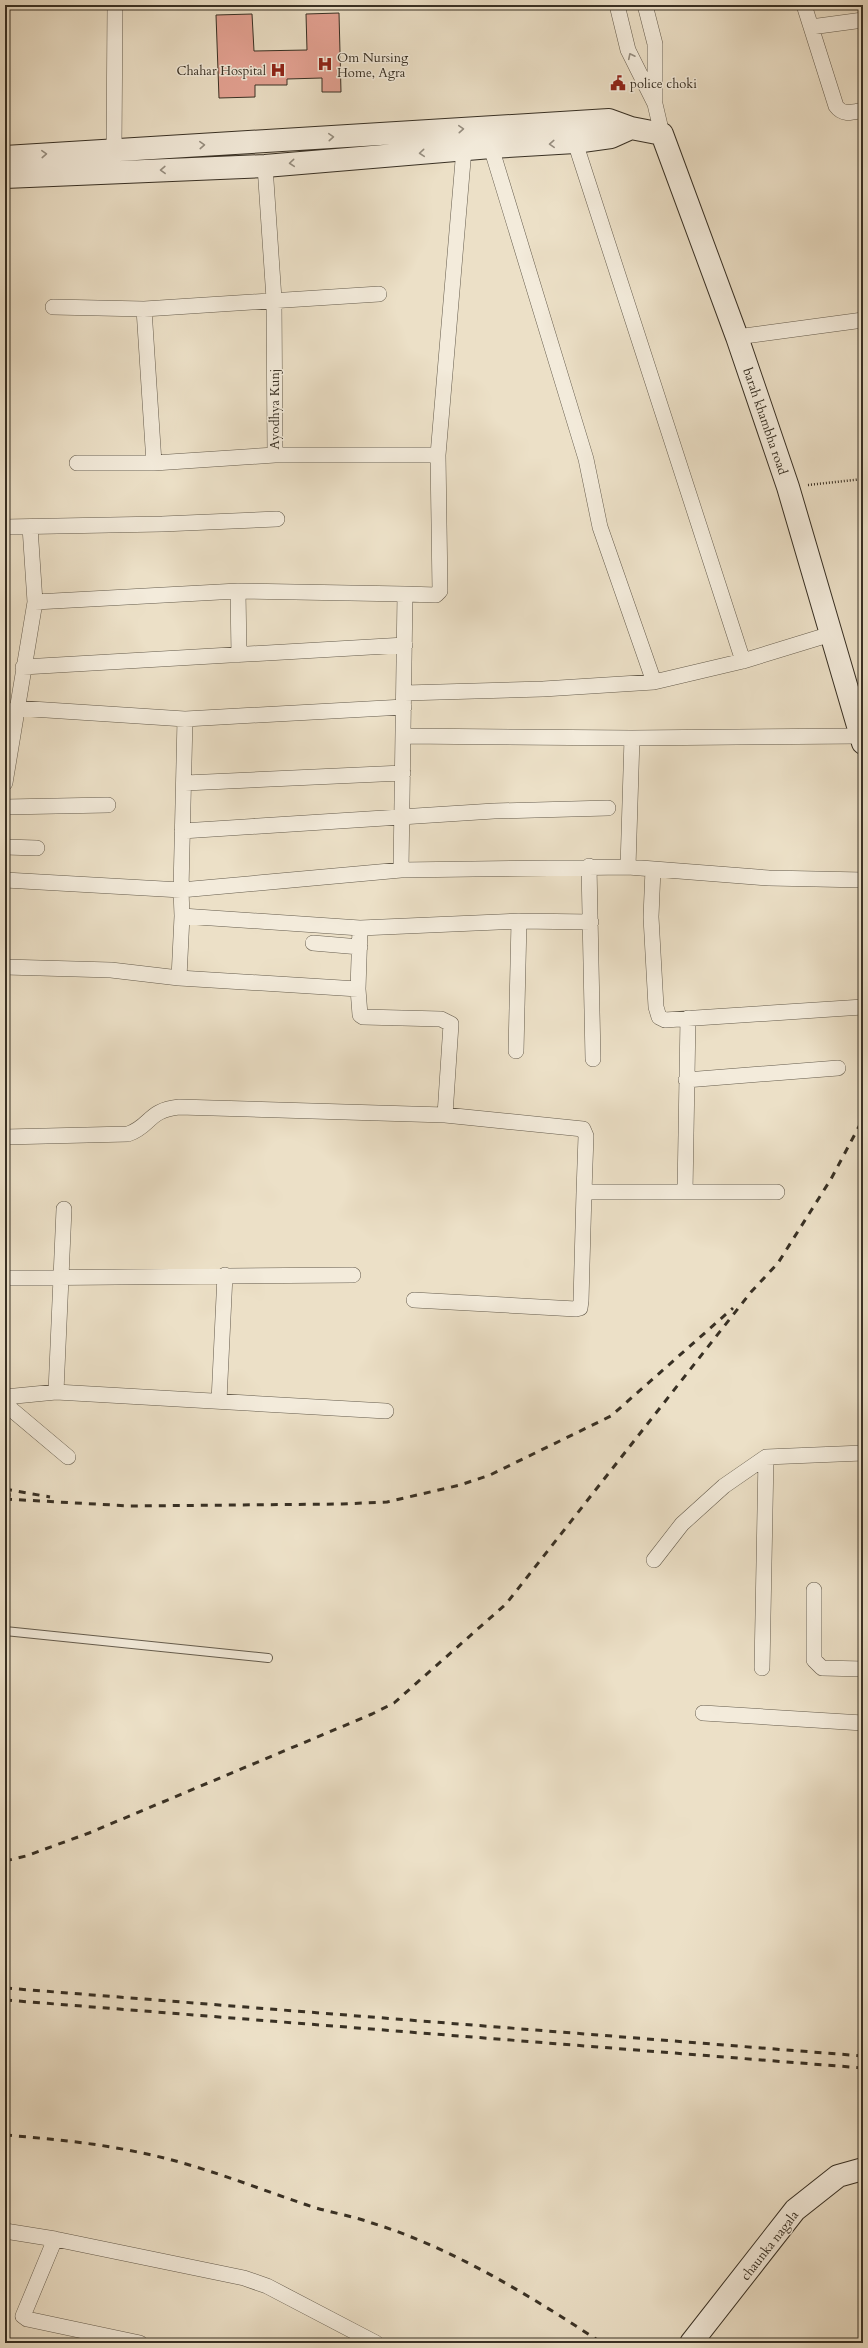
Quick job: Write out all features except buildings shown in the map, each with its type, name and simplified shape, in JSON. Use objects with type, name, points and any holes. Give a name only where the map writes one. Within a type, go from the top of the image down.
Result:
[{"type":"street","points":[[114,150],[115,5]]},
{"type":"street","name":"barah khambha road","points":[[617,5],[628,50],[655,104]]},
{"type":"street","name":"barah khambha road","points":[[645,5],[655,44],[655,104],[662,134],[737,337],[788,487],[862,740]]},
{"type":"street","points":[[804,5],[836,106],[840,111],[846,113],[863,110]]},
{"type":"street","points":[[811,27],[863,20]]},
{"type":"street","points":[[5,157],[609,120],[630,128],[662,134]]},
{"type":"street","points":[[5,177],[265,166],[464,149],[575,142],[611,137],[630,128]]},
{"type":"street","points":[[575,142],[743,661]]},
{"type":"street","points":[[491,147],[586,459],[600,527],[654,682]]},
{"type":"street","points":[[35,602],[238,591],[436,595],[440,591],[438,455],[464,149]]},
{"type":"street","name":"Ayodhya Kunj","points":[[77,463],[154,463],[275,455],[274,299],[265,166]]},
{"type":"street","points":[[53,307],[144,309],[274,299],[379,294]]},
{"type":"street","points":[[144,309],[154,463]]},
{"type":"street","points":[[737,337],[863,320]]},
{"type":"street","points":[[275,455],[438,455]]},
{"type":"street","points":[[5,527],[277,519]]},
{"type":"street","points":[[5,783],[16,708],[35,602],[30,527]]},
{"type":"street","points":[[238,591],[239,655]]},
{"type":"street","points":[[401,870],[405,594]]},
{"type":"street","points":[[16,708],[185,719],[542,689],[654,682],[743,661],[831,634]]},
{"type":"street","points":[[23,667],[405,645]]},
{"type":"street","points":[[179,978],[182,916],[181,890],[185,719]]},
{"type":"street","points":[[403,736],[862,740]]},
{"type":"street","points":[[628,867],[632,738]]},
{"type":"street","points":[[184,783],[403,773]]},
{"type":"street","points":[[5,807],[108,806]]},
{"type":"street","points":[[182,831],[494,811],[608,808]]},
{"type":"street","points":[[5,847],[37,848]]},
{"type":"street","points":[[589,866],[593,1059]]},
{"type":"street","points":[[5,880],[181,890],[401,870],[589,866],[628,867],[769,878],[863,880]]},
{"type":"street","points":[[653,869],[651,917],[656,1013],[665,1020],[863,1007]]},
{"type":"street","points":[[182,916],[360,928],[519,921],[591,922]]},
{"type":"street","points":[[516,1051],[519,921]]},
{"type":"street","points":[[360,928],[358,1011],[363,1017],[441,1019],[448,1020],[451,1024],[445,1115]]},
{"type":"street","points":[[313,943],[360,948]]},
{"type":"street","points":[[5,967],[111,970],[179,978],[358,989]]},
{"type":"street","points":[[684,1192],[688,1018]]},
{"type":"street","points":[[686,1080],[838,1068]]},
{"type":"street","points":[[5,1137],[134,1133],[160,1110],[179,1106],[445,1115],[583,1130],[586,1136],[580,1308],[571,1310],[414,1300]]},
{"type":"street","points":[[584,1192],[777,1192]]},
{"type":"street","points":[[56,1392],[64,1209]]},
{"type":"street","points":[[219,1401],[225,1275]]},
{"type":"street","points":[[5,1278],[353,1275]]},
{"type":"street","points":[[5,1397],[56,1392],[386,1411]]},
{"type":"street","points":[[5,1404],[68,1457]]},
{"type":"street","points":[[654,1560],[682,1524],[724,1486],[766,1457],[863,1453]]},
{"type":"street","points":[[762,1668],[766,1457]]},
{"type":"street","points":[[814,1590],[814,1660],[816,1664],[822,1668],[863,1669]]},
{"type":"street","points":[[703,1713],[863,1723]]},
{"type":"street","name":"chaunka nagala","points":[[692,2343],[795,2210],[838,2176],[863,2169]]},
{"type":"street","points":[[5,2231],[55,2239],[244,2278],[267,2286],[376,2343]]},
{"type":"street","points":[[55,2239],[23,2316],[27,2319],[140,2343]]},
{"type":"lane","points":[[5,1631],[268,1658]]},
{"type":"path","points":[[788,487],[863,479]]},
{"type":"railway","points":[[5,1861],[26,1856],[89,1833],[372,1714],[394,1703],[506,1604],[751,1292],[778,1263],[831,1179],[863,1119]]},
{"type":"railway","points":[[5,1499],[130,1506],[342,1504],[387,1502],[460,1485],[490,1475],[611,1416],[733,1308]]},
{"type":"railway","points":[[5,1489],[50,1497]]},
{"type":"railway","points":[[5,1988],[863,2056]]},
{"type":"railway","points":[[5,2000],[863,2068]]},
{"type":"railway","points":[[5,2135],[91,2144],[163,2158],[224,2176],[312,2207],[364,2220],[402,2233],[491,2275],[548,2308],[602,2343]]},
{"type":"place","name":"Om Nursing Home, Agra","points":[[325,64]]},
{"type":"place","name":"Chahar Hospital","points":[[278,70]]},
{"type":"place","name":"police choki","points":[[618,83]]}]
